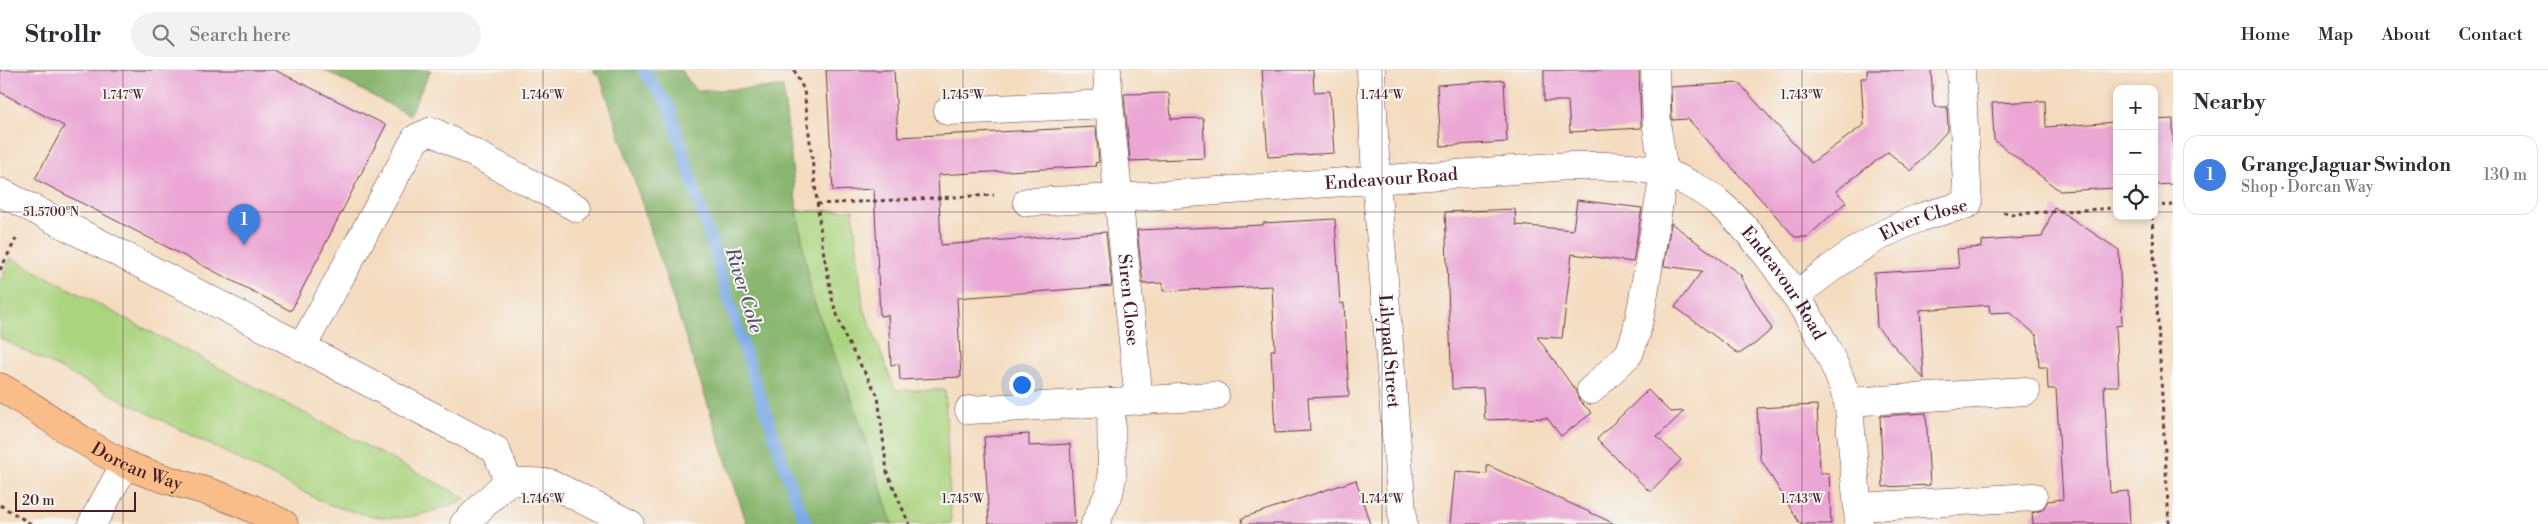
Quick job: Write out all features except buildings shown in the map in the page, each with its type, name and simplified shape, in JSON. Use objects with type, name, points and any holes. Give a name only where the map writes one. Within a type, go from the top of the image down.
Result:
[{"type":"main road","name":"Dorcan Way","points":[[0,387],[25,401],[64,429],[125,464],[166,481],[236,501],[284,524]]},
{"type":"street","points":[[1107,70],[1120,198]]},
{"type":"street","name":"Lilypad Street","points":[[1371,70],[1376,180],[1404,524]]},
{"type":"street","points":[[1591,390],[1628,354],[1642,305],[1664,173],[1657,128],[1655,70]]},
{"type":"street","name":"Elver Close","points":[[1795,296],[1838,262],[1885,233],[1921,217],[1968,204],[1961,70]]},
{"type":"street","points":[[948,112],[1109,104]]},
{"type":"street","points":[[302,347],[416,138],[432,131],[577,208]]},
{"type":"street","name":"Endeavour Road","points":[[1027,202],[1120,198],[1569,166],[1616,166],[1664,173],[1694,186],[1720,204],[1757,242],[1795,296],[1835,367],[1848,402],[1859,516],[2033,497]]},
{"type":"street","points":[[0,192],[302,347],[496,450],[508,480]]},
{"type":"street","name":"Siren Close","points":[[1120,198],[1139,401]]},
{"type":"street","points":[[1848,402],[2026,391]]},
{"type":"street","points":[[969,410],[1215,396]]},
{"type":"street","points":[[1095,524],[1112,478],[1112,402]]},
{"type":"street","points":[[92,524],[125,464]]},
{"type":"street","points":[[464,524],[508,480],[550,482],[630,524]]},
{"type":"path","points":[[794,70],[804,90],[817,204],[833,303],[846,339],[878,396],[887,472],[909,524]]},
{"type":"path","points":[[817,204],[1012,194],[1027,202]]},
{"type":"path","points":[[1968,204],[2011,214],[2113,208]]},
{"type":"path","points":[[2158,206],[2173,205]]},
{"type":"path","points":[[2152,220],[2169,524]]},
{"type":"path","points":[[0,505],[31,524]]},
{"type":"green space","points":[[324,70],[431,70],[409,115]]},
{"type":"green space","points":[[592,70],[681,70],[696,91],[783,87],[797,211],[812,297],[855,407],[892,524],[747,524],[601,79]]},
{"type":"green space","points":[[853,210],[863,306],[895,390],[945,390],[951,524],[892,524],[855,407],[812,297],[797,211]]},
{"type":"green space","points":[[11,258],[467,499],[427,513],[397,518],[366,515],[325,503],[0,338],[0,281]]},
{"type":"waterway","name":"River Cole","points":[[643,70],[669,106],[742,343],[796,500],[807,524]]},
{"type":"place","name":"Grange Jaguar Swindon","points":[[244,245]]}]
